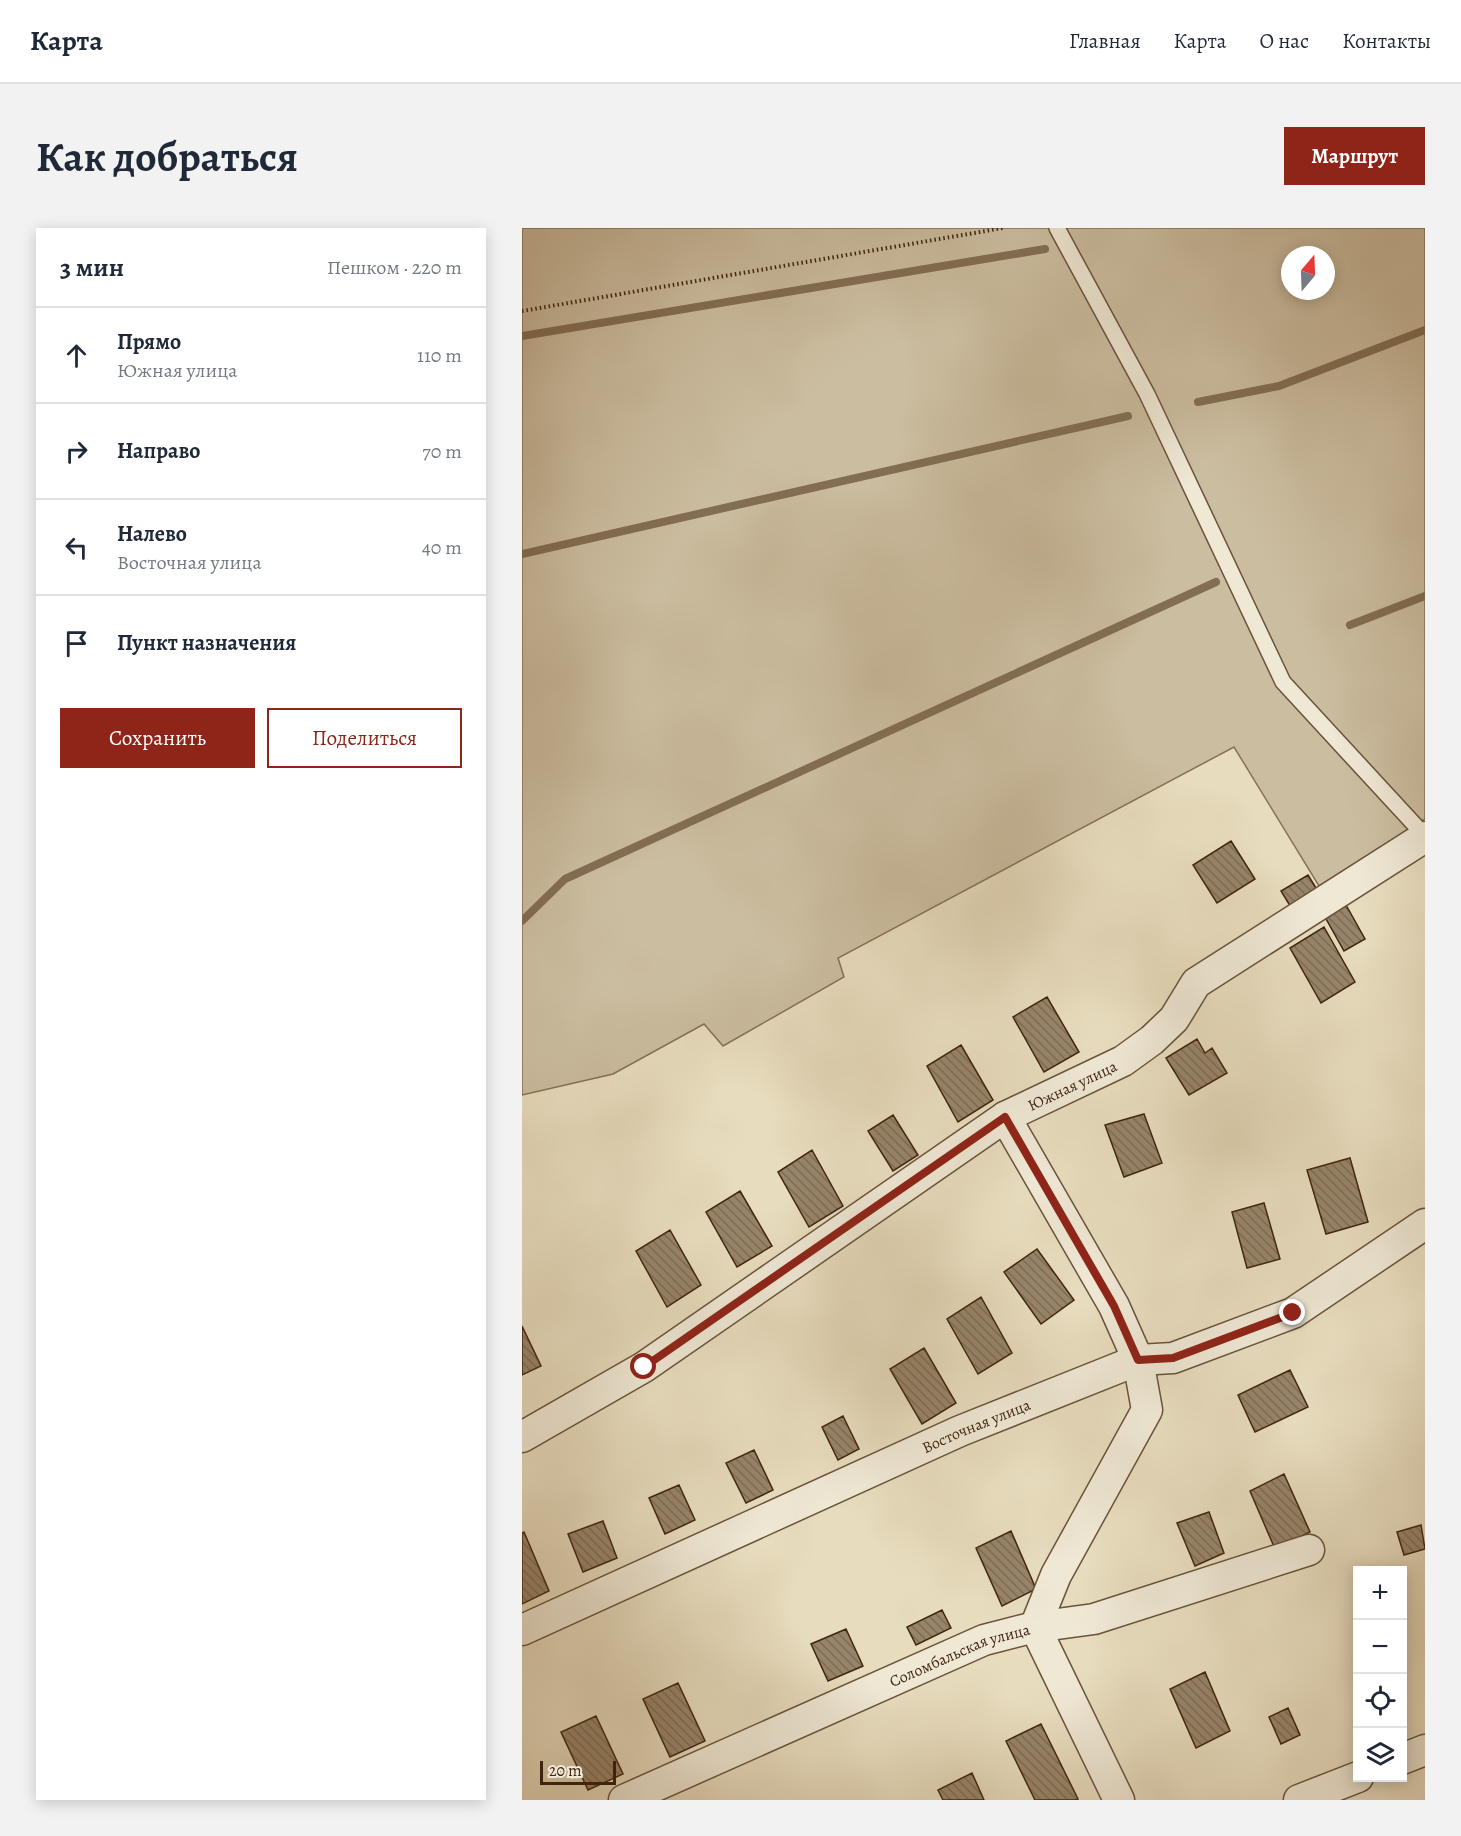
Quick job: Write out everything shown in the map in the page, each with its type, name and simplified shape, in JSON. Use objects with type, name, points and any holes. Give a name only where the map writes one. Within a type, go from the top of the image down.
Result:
[{"type":"street","name":"Южная улица","points":[[522,1437],[644,1367],[1005,1117],[1123,1061],[1152,1040],[1174,1019],[1196,983],[1425,836]]},
{"type":"street","points":[[1005,1117],[1114,1306],[1138,1360],[1147,1410],[1056,1575],[1035,1627],[1119,1800]]},
{"type":"street","name":"Восточная улица","points":[[522,1630],[960,1431],[1138,1360],[1173,1358],[1293,1313],[1425,1224]]},
{"type":"street","name":"Соломбальская улица","points":[[624,1800],[984,1640],[1035,1627],[1094,1619],[1309,1550]]},
{"type":"street","points":[[1407,1757],[1425,1750]]},
{"type":"street","points":[[1299,1800],[1353,1779]]},
{"type":"lane","points":[[1057,228],[1147,394],[1283,682],[1425,836]]},
{"type":"path","points":[[522,310],[1003,228]]},
{"type":"shaded area","points":[[522,228],[1425,228],[1425,819],[1319,886],[1234,747],[838,958],[844,977],[723,1046],[704,1024],[613,1074],[522,1095]]},
{"type":"building","points":[[1231,841],[1255,879],[1217,903],[1193,865]]},
{"type":"building","points":[[1308,875],[1319,893],[1292,909],[1281,891]]},
{"type":"building","points":[[1346,905],[1365,939],[1344,951],[1325,917]]},
{"type":"building","points":[[1324,927],[1355,982],[1321,1003],[1290,948]]},
{"type":"building","points":[[1047,997],[1079,1052],[1044,1072],[1013,1017]]},
{"type":"building","points":[[1197,1039],[1205,1053],[1212,1048],[1227,1073],[1189,1095],[1166,1058]]},
{"type":"building","points":[[961,1045],[993,1100],[958,1122],[927,1066]]},
{"type":"building","points":[[1144,1114],[1162,1163],[1124,1177],[1105,1125]]},
{"type":"building","points":[[893,1115],[918,1155],[893,1171],[868,1131]]},
{"type":"building","points":[[812,1150],[843,1206],[809,1227],[778,1172]]},
{"type":"building","points":[[1350,1158],[1368,1222],[1326,1234],[1307,1170]]},
{"type":"building","points":[[740,1191],[772,1246],[737,1267],[706,1212]]},
{"type":"building","points":[[1264,1203],[1280,1259],[1247,1268],[1232,1212]]},
{"type":"building","points":[[670,1230],[701,1285],[667,1307],[636,1251]]},
{"type":"building","points":[[1037,1249],[1074,1300],[1041,1324],[1004,1272]]},
{"type":"building","points":[[981,1297],[1012,1353],[978,1374],[947,1319]]},
{"type":"building","points":[[522,1326],[541,1366],[522,1375]]},
{"type":"building","points":[[924,1348],[956,1403],[922,1424],[890,1369]]},
{"type":"building","points":[[1290,1370],[1308,1407],[1255,1432],[1238,1395]]},
{"type":"building","points":[[843,1416],[859,1449],[838,1460],[822,1427]]},
{"type":"building","points":[[754,1450],[773,1490],[746,1503],[726,1463]]},
{"type":"building","points":[[1284,1474],[1310,1532],[1275,1549],[1250,1491]]},
{"type":"building","points":[[679,1485],[695,1520],[665,1534],[649,1498]]},
{"type":"building","points":[[1209,1512],[1224,1553],[1195,1566],[1177,1523]]},
{"type":"building","points":[[603,1521],[617,1558],[583,1572],[568,1534]]},
{"type":"building","points":[[1421,1525],[1425,1549],[1404,1555],[1397,1532]]},
{"type":"building","points":[[1011,1531],[1036,1589],[1002,1606],[976,1548]]},
{"type":"building","points":[[524,1532],[549,1591],[522,1604],[522,1533]]},
{"type":"building","points":[[942,1610],[951,1628],[916,1645],[907,1627]]},
{"type":"building","points":[[846,1629],[863,1666],[828,1681],[811,1644]]},
{"type":"building","points":[[1205,1672],[1230,1731],[1196,1748],[1170,1689]]},
{"type":"building","points":[[678,1683],[705,1741],[670,1757],[643,1699]]},
{"type":"building","points":[[1288,1708],[1300,1735],[1281,1744],[1269,1717]]},
{"type":"building","points":[[596,1716],[623,1774],[588,1790],[561,1732]]},
{"type":"building","points":[[1041,1724],[1078,1799],[1035,1800],[1006,1741]]},
{"type":"building","points":[[972,1773],[984,1800],[943,1800],[938,1790]]},
{"type":"waterway","points":[[522,336],[1045,249]]},
{"type":"waterway","points":[[1198,402],[1279,386],[1425,330]]},
{"type":"waterway","points":[[522,554],[1128,416]]},
{"type":"waterway","points":[[522,921],[565,879],[1216,582]]},
{"type":"waterway","points":[[1350,625],[1425,596]]},
{"type":"route","points":[[644,1367],[1005,1117],[1114,1306],[1138,1360],[1173,1358],[1293,1313]]}]
